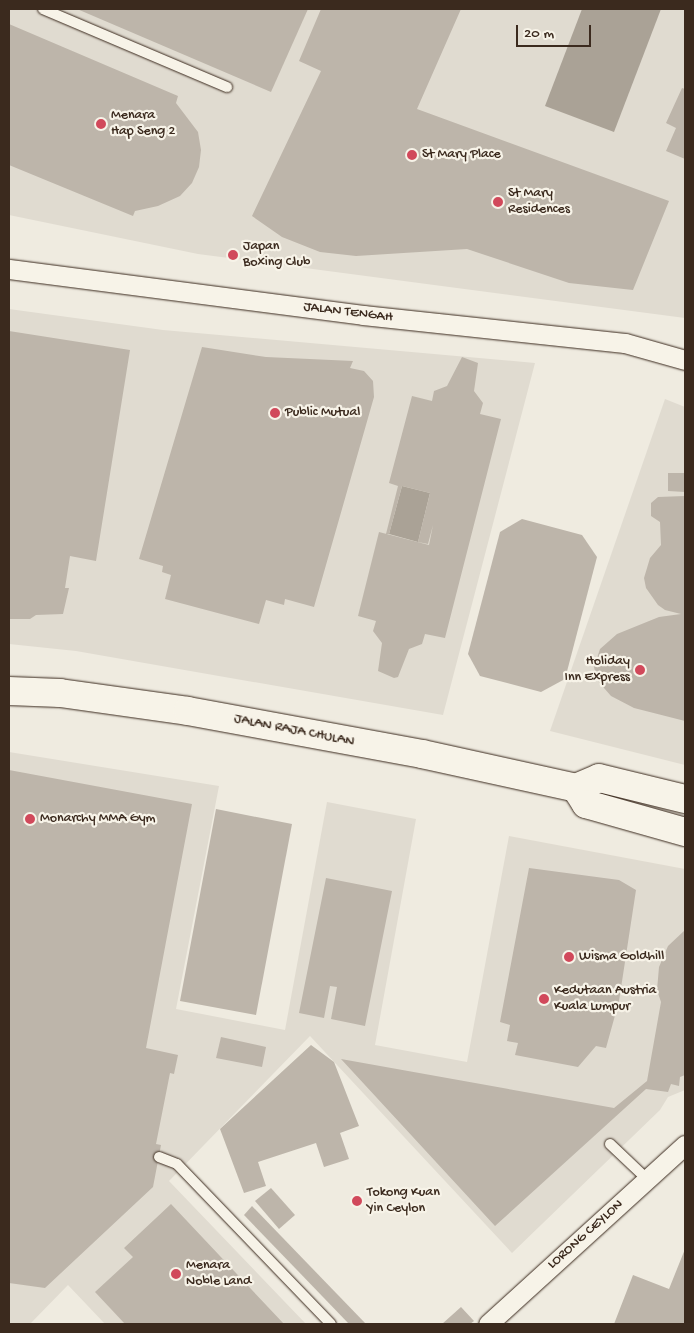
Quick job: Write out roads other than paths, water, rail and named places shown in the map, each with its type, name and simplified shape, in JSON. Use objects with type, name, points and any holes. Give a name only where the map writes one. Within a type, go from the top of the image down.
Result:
[{"type":"main road","name":"JALAN RAJA CHULAN","points":[[9,691],[60,692],[188,711],[422,754],[576,788]]},
{"type":"main road","points":[[685,799],[599,778],[576,788],[586,804],[685,832]]},
{"type":"street","name":"JALAN TENGAH","points":[[9,269],[363,315],[626,343],[685,360]]},
{"type":"street","name":"LORONG CEYLON","points":[[488,1324],[685,1146]]},
{"type":"lane","points":[[43,9],[227,87]]},
{"type":"lane","points":[[610,1144],[647,1179]]},
{"type":"lane","points":[[159,1158],[177,1164],[331,1324]]},
{"type":"place","name":"Menara Hap Seng 2","points":[[101,124]]},
{"type":"place","name":"St Mary Place","points":[[412,155]]},
{"type":"place","name":"St Mary Residences","points":[[498,202]]},
{"type":"place","name":"Japan Boxing Club","points":[[233,255]]},
{"type":"place","name":"Public Mutual","points":[[275,413]]},
{"type":"place","name":"Holiday Inn Express","points":[[640,670]]},
{"type":"place","name":"Monarchy MMA Gym","points":[[30,819]]},
{"type":"place","name":"Wisma Goldhill","points":[[569,957]]},
{"type":"place","name":"Kedutaan Austria Kuala Lumpur","points":[[544,999]]},
{"type":"place","name":"Tokong Kuan Yin Ceylon","points":[[357,1201]]},
{"type":"place","name":"Menara Noble Land","points":[[176,1274]]}]
